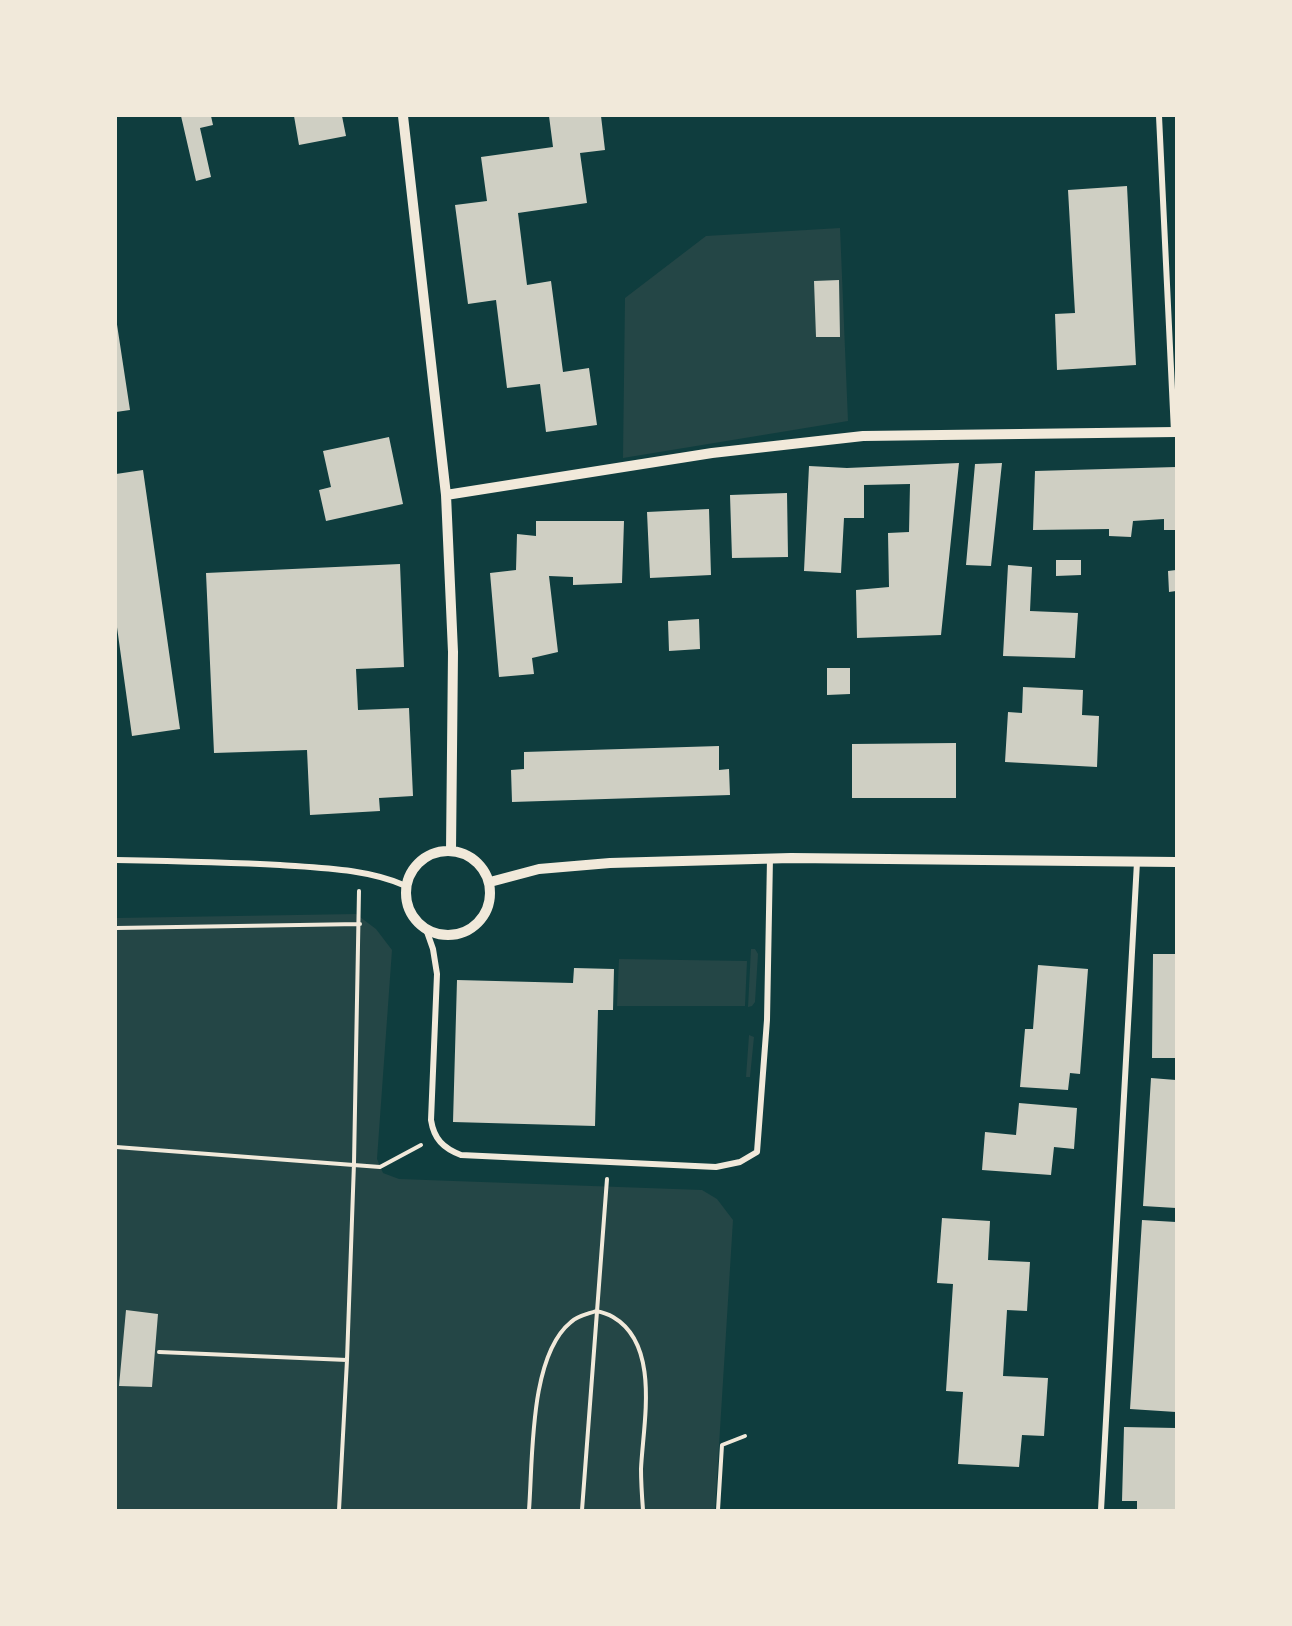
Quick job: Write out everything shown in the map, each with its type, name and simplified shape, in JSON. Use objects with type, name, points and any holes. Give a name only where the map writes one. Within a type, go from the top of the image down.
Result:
[{"type":"street","points":[[403,116],[446,495],[453,652],[451,850]]},
{"type":"street","points":[[446,495],[712,453],[863,436],[1175,432],[1159,116]]},
{"type":"street","points":[[451,850],[472,858],[486,872],[490,882],[491,893],[485,915],[468,930],[457,934],[445,935],[426,929],[411,912],[406,894],[406,886],[411,873],[421,861],[432,854],[451,850]]},
{"type":"street","points":[[490,882],[539,869],[569,865],[771,858],[1176,862]]},
{"type":"street","points":[[426,929],[433,949],[437,974],[431,1120],[435,1138],[446,1148],[461,1155],[717,1167],[740,1162],[757,1152],[767,1020],[771,858]]},
{"type":"street","points":[[116,860],[317,867],[388,878],[406,886]]},
{"type":"street","points":[[1101,1510],[1137,862]]},
{"type":"path","points":[[339,1510],[354,1163],[360,924],[359,873]]},
{"type":"path","points":[[116,928],[360,924]]},
{"type":"path","points":[[116,1147],[354,1163],[380,1167],[435,1138]]},
{"type":"path","points":[[582,1510],[608,1162]]},
{"type":"path","points":[[528,1510],[538,1394],[544,1364],[556,1338],[572,1320],[596,1311],[614,1317],[627,1329],[638,1346],[645,1366],[646,1393],[641,1470],[644,1510]]},
{"type":"path","points":[[159,1352],[347,1360]]},
{"type":"path","points":[[718,1510],[722,1445],[745,1436]]},
{"type":"shaded area","points":[[840,228],[848,421],[623,458],[625,298],[706,236]]},
{"type":"shaded area","points":[[356,914],[376,929],[392,950],[377,1159],[383,1173],[399,1179],[702,1190],[717,1199],[733,1220],[715,1510],[116,1510],[116,918]]},
{"type":"shaded area","points":[[751,949],[755,949],[758,954],[755,1002],[748,1007]]},
{"type":"shaded area","points":[[619,959],[747,961],[745,1006],[617,1006]]},
{"type":"shaded area","points":[[749,1035],[754,1037],[750,1077],[746,1077]]},
{"type":"building","points":[[181,116],[211,116],[213,125],[200,128],[211,177],[196,181]]},
{"type":"building","points":[[294,116],[342,116],[346,136],[299,145]]},
{"type":"building","points":[[549,116],[601,116],[605,150],[580,153],[587,203],[518,213],[527,285],[551,281],[563,372],[589,368],[597,425],[546,432],[540,384],[507,388],[496,300],[468,304],[455,205],[487,201],[481,157],[553,147]]},
{"type":"building","points":[[1127,186],[1136,365],[1057,370],[1055,314],[1075,313],[1068,190]]},
{"type":"building","points":[[839,280],[840,337],[816,337],[814,281]]},
{"type":"building","points":[[116,318],[130,410],[116,412]]},
{"type":"building","points":[[389,437],[403,504],[326,521],[319,490],[331,487],[323,451]]},
{"type":"building","points":[[959,463],[941,635],[857,638],[856,590],[889,587],[888,533],[909,532],[910,484],[864,485],[864,518],[844,518],[841,573],[804,571],[809,466],[847,468]]},
{"type":"building","points":[[1002,463],[991,566],[966,565],[975,464]]},
{"type":"building","points":[[1176,467],[1176,530],[1164,530],[1164,519],[1133,521],[1131,537],[1109,536],[1109,529],[1033,530],[1035,471]]},
{"type":"building","points":[[143,470],[180,729],[132,736],[116,620],[116,474]]},
{"type":"building","points":[[787,493],[788,557],[732,558],[730,495]]},
{"type":"building","points":[[709,509],[711,575],[650,578],[647,512]]},
{"type":"building","points":[[536,521],[624,521],[622,583],[573,585],[573,577],[549,576],[558,652],[532,658],[534,674],[499,677],[490,573],[516,570],[517,534],[536,536]]},
{"type":"building","points":[[1056,560],[1081,560],[1081,575],[1056,576]]},
{"type":"building","points":[[400,564],[404,667],[356,669],[358,710],[409,708],[413,796],[379,798],[380,811],[310,815],[307,750],[214,753],[206,573]]},
{"type":"building","points":[[1008,565],[1032,567],[1030,611],[1078,613],[1075,658],[1003,656]]},
{"type":"building","points":[[1176,570],[1176,591],[1169,592],[1168,571]]},
{"type":"building","points":[[699,619],[700,649],[669,651],[668,621]]},
{"type":"building","points":[[827,668],[850,668],[850,694],[827,695]]},
{"type":"building","points":[[1023,687],[1083,690],[1082,715],[1099,716],[1097,767],[1005,762],[1008,712],[1022,713]]},
{"type":"building","points":[[956,743],[956,798],[852,798],[852,744]]},
{"type":"building","points":[[719,746],[719,770],[729,769],[730,795],[512,802],[511,770],[524,769],[524,752]]},
{"type":"building","points":[[1153,954],[1176,954],[1176,1058],[1152,1058]]},
{"type":"building","points":[[1038,965],[1088,969],[1080,1074],[1070,1073],[1068,1090],[1020,1087],[1025,1029],[1033,1029]]},
{"type":"building","points":[[574,968],[614,969],[613,1010],[598,1010],[595,1126],[453,1122],[457,980],[573,983]]},
{"type":"building","points":[[1151,1078],[1176,1080],[1176,1208],[1143,1206]]},
{"type":"building","points":[[1019,1103],[1077,1108],[1074,1149],[1054,1147],[1051,1175],[982,1170],[985,1132],[1016,1135]]},
{"type":"building","points":[[942,1218],[990,1221],[988,1260],[1030,1262],[1027,1311],[1007,1310],[1003,1376],[1048,1378],[1044,1436],[1022,1435],[1019,1467],[958,1464],[963,1392],[946,1391],[953,1284],[937,1283]]},
{"type":"building","points":[[1142,1220],[1176,1222],[1176,1412],[1130,1409]]},
{"type":"building","points":[[126,1310],[158,1314],[152,1387],[119,1386]]},
{"type":"building","points":[[1124,1427],[1176,1428],[1176,1510],[1137,1510],[1137,1501],[1122,1501]]}]
